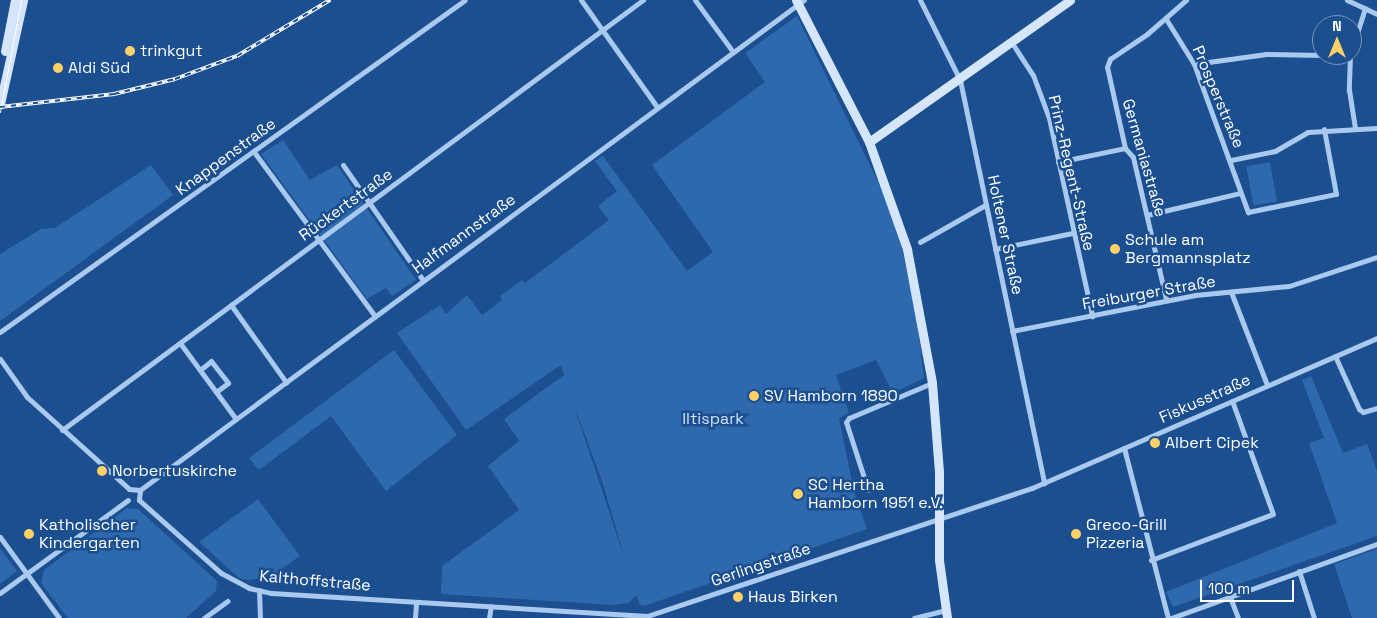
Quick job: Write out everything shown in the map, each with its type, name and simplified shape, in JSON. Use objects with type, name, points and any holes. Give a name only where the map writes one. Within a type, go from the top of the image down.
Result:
[{"type":"street","points":[[6,66],[6,41],[15,0]]},
{"type":"street","points":[[0,104],[6,66],[23,0]]},
{"type":"street","name":"Knappenstraße","points":[[0,332],[465,0]]},
{"type":"street","points":[[581,0],[657,107]]},
{"type":"street","name":"Rückertstraße","points":[[62,430],[370,204],[643,0]]},
{"type":"street","points":[[695,0],[733,52]]},
{"type":"street","name":"Holtener Straße","points":[[920,0],[960,80],[1044,483]]},
{"type":"street","points":[[869,142],[960,80],[1070,0]]},
{"type":"street","name":"Germaniastraße","points":[[1166,299],[1133,157],[1125,148],[1108,63],[1166,19],[1186,0]]},
{"type":"street","points":[[1347,0],[1377,14]]},
{"type":"street","points":[[800,1],[869,142],[907,249],[932,383],[939,519],[939,560],[946,614],[914,618]]},
{"type":"street","name":"Halfmannstraße","points":[[140,490],[800,1]]},
{"type":"street","points":[[1362,17],[1365,8]]},
{"type":"street","name":"Prosperstraße","points":[[1166,19],[1194,64],[1231,160],[1240,193],[1248,212],[1332,197],[1337,191],[1324,129]]},
{"type":"street","name":"Prinz-Regent-Straße","points":[[1012,42],[1025,60],[1042,97],[1092,316]]},
{"type":"street","points":[[1194,64],[1266,54],[1312,55]]},
{"type":"street","points":[[1350,65],[1350,105],[1355,128]]},
{"type":"street","points":[[1231,160],[1275,151],[1296,137],[1324,129],[1377,128]]},
{"type":"street","points":[[1058,162],[1125,148]]},
{"type":"street","points":[[254,152],[375,316]]},
{"type":"street","points":[[343,165],[423,280]]},
{"type":"street","points":[[1147,215],[1240,193]]},
{"type":"street","points":[[920,242],[985,205]]},
{"type":"street","points":[[995,249],[1072,233]]},
{"type":"street","name":"Freiburger Straße","points":[[1012,331],[1092,316],[1166,299],[1289,286],[1377,257]]},
{"type":"street","points":[[1231,292],[1266,386]]},
{"type":"street","points":[[231,305],[286,382]]},
{"type":"street","name":"Fiskusstraße","points":[[1044,483],[1377,338]]},
{"type":"street","points":[[180,343],[236,419]]},
{"type":"street","points":[[1335,356],[1359,409],[1363,412],[1377,408]]},
{"type":"street","points":[[0,359],[26,397],[129,489],[140,490],[139,500],[128,500],[0,593]]},
{"type":"street","points":[[200,370],[211,361],[228,383],[216,392]]},
{"type":"street","points":[[868,490],[846,422],[849,418],[932,383]]},
{"type":"street","points":[[1151,560],[1273,514],[1232,401]]},
{"type":"street","points":[[1124,448],[1151,560],[1170,618],[1377,544]]},
{"type":"street","name":"Gerlingstraße","points":[[491,606],[647,617],[1044,483]]},
{"type":"street","points":[[128,500],[129,489]]},
{"type":"street","name":"Kalthoffstraße","points":[[139,500],[231,580],[259,590],[491,606]]},
{"type":"street","points":[[0,537],[59,618]]},
{"type":"street","points":[[1299,572],[1314,618]]},
{"type":"street","points":[[259,590],[260,618]]},
{"type":"street","points":[[1230,596],[1238,618]]},
{"type":"street","points":[[204,618],[227,601]]},
{"type":"street","points":[[415,618],[416,602]]},
{"type":"street","points":[[489,618],[491,606]]},
{"type":"green space","name":"Iltispark","points":[[797,16],[883,192],[901,244],[917,318],[924,378],[893,393],[876,360],[836,375],[849,413],[839,418],[854,492],[867,529],[644,606],[640,605],[636,595],[629,603],[613,605],[441,594],[442,566],[519,510],[488,466],[519,441],[504,419],[564,375],[561,365],[466,430],[397,333],[440,305],[446,314],[467,295],[482,315],[502,300],[500,296],[522,280],[525,283],[609,220],[598,206],[617,191],[595,161],[603,156],[687,271],[713,252],[652,165],[765,82],[745,53]],"holes":[[[572,400],[602,481],[625,560]]]},
{"type":"green space","points":[[283,140],[310,180],[337,165],[416,280],[392,296],[386,288],[367,299],[261,154]]},
{"type":"green space","points":[[1270,162],[1277,201],[1253,206],[1246,166]]},
{"type":"green space","points":[[151,165],[173,195],[0,321],[0,254],[41,229],[55,228]]},
{"type":"green space","points":[[394,350],[457,435],[386,491],[331,416],[259,470],[249,458]]},
{"type":"green space","points":[[1311,376],[1343,453],[1367,444],[1377,471],[1377,536],[1173,607],[1166,592],[1337,523],[1309,443],[1324,438],[1302,380]]},
{"type":"green space","points":[[258,499],[300,556],[270,577],[248,580],[239,578],[199,542]]},
{"type":"green space","points":[[127,508],[138,509],[217,581],[216,591],[186,618],[68,618],[41,583],[44,570]]},
{"type":"green space","points":[[0,548],[17,571],[0,584]]},
{"type":"green space","points":[[1377,549],[1377,618],[1352,618],[1334,564]]},
{"type":"tram line","points":[[0,112],[21,0]]},
{"type":"railway","points":[[0,107],[114,94],[175,79],[237,56],[330,0]]},
{"type":"place","name":"trinkgut","points":[[130,51]]},
{"type":"place","name":"Aldi Süd","points":[[58,68]]},
{"type":"place","name":"Schule am Bergmannsplatz","points":[[1115,249]]},
{"type":"place","name":"SV Hamborn 1890","points":[[754,396]]},
{"type":"place","name":"Albert Cipek","points":[[1155,443]]},
{"type":"place","name":"Norbertuskirche","points":[[102,471]]},
{"type":"place","name":"SC Hertha Hamborn 1951 e.V.","points":[[798,494]]},
{"type":"place","name":"Katholischer Kindergarten","points":[[29,534]]},
{"type":"place","name":"Greco-Grill Pizzeria","points":[[1076,534]]},
{"type":"place","name":"Haus Birken","points":[[738,597]]}]
